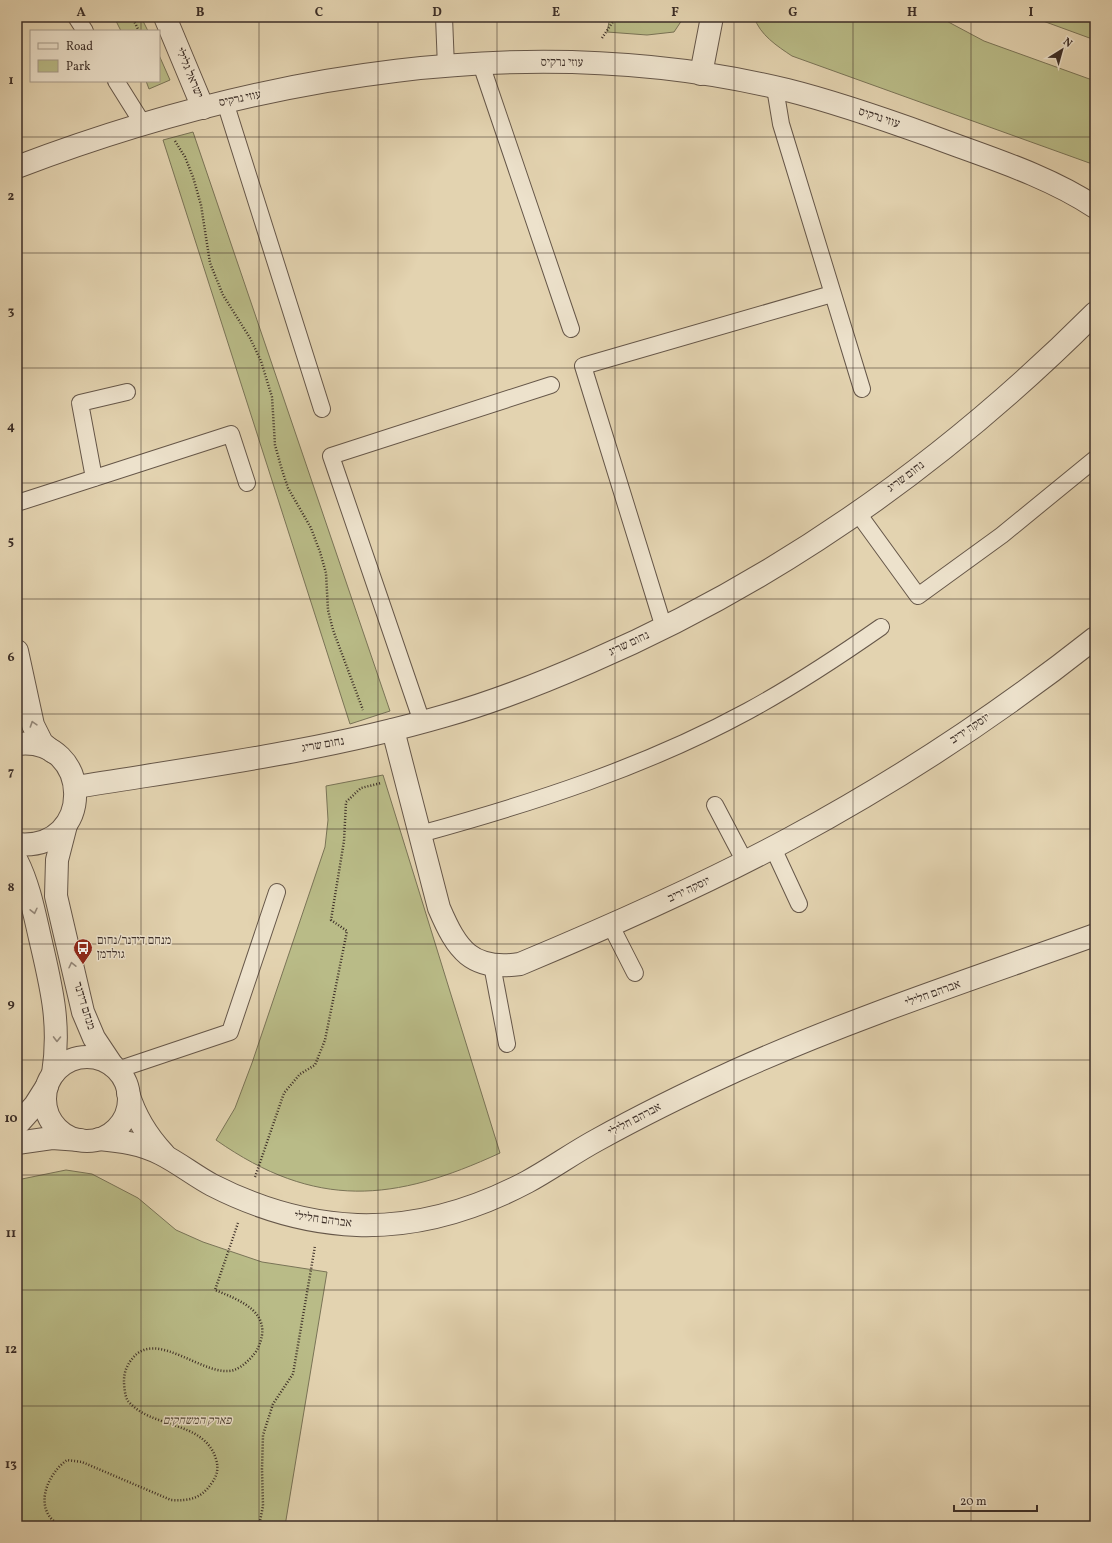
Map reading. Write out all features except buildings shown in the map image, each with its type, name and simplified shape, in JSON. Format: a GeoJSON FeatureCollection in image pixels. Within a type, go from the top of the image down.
{"type":"FeatureCollection","features":[{"type":"Feature","properties":{"kind":"street","name":"ישראל גלילי"},"geometry":{"type":"LineString","coordinates":[[165,17],[203,108]]}},
{"type":"Feature","properties":{"kind":"street"},"geometry":{"type":"LineString","coordinates":[[701,74],[712,17]]}},
{"type":"Feature","properties":{"kind":"street","name":"עוזי נרקיס"},"geometry":{"type":"LineString","coordinates":[[17,167],[67,148],[152,121],[225,102],[312,84],[403,70],[481,64],[592,63],[701,74],[775,88],[882,118],[1010,165],[1050,182],[1095,207]]}},
{"type":"Feature","properties":{"kind":"street","name":"נחום שריג"},"geometry":{"type":"LineString","coordinates":[[76,787],[346,742],[447,716],[543,682],[636,642],[725,596],[810,546],[889,491],[963,434],[1032,374],[1095,313]]}},
{"type":"Feature","properties":{"kind":"street","name":"יוסקה יריב"},"geometry":{"type":"LineString","coordinates":[[383,732],[405,778],[439,908],[448,928],[464,953],[482,963],[492,965],[520,964],[611,926],[745,862],[875,791],[960,737],[1042,679],[1095,638]]}},
{"type":"Feature","properties":{"kind":"street"},"geometry":{"type":"LineString","coordinates":[[17,651],[33,725],[42,743],[67,765],[76,787]]}},
{"type":"Feature","properties":{"kind":"street"},"geometry":{"type":"LineString","coordinates":[[17,744],[42,746],[56,754]]}},
{"type":"Feature","properties":{"kind":"street","name":"מנחם דידנר"},"geometry":{"type":"LineString","coordinates":[[76,787],[73,810],[66,825],[56,860],[56,896],[83,1012],[91,1032],[114,1068]]}},
{"type":"Feature","properties":{"kind":"street"},"geometry":{"type":"LineString","coordinates":[[17,844],[33,844],[47,840],[61,831],[66,825]]}},
{"type":"Feature","properties":{"kind":"street"},"geometry":{"type":"LineString","coordinates":[[17,861],[31,899],[53,998],[57,1032],[50,1080],[45,1098],[49,1117],[62,1132],[89,1140]]}},
{"type":"Feature","properties":{"kind":"street","name":"אברהם חלילי"},"geometry":{"type":"LineString","coordinates":[[89,1140],[137,1144],[160,1153],[210,1184],[246,1201],[283,1214],[319,1221],[356,1225],[392,1224],[428,1219],[463,1210],[496,1197],[529,1181],[594,1142],[664,1105],[765,1058],[843,1026],[1095,935]]}},
{"type":"Feature","properties":{"kind":"street"},"geometry":{"type":"LineString","coordinates":[[17,1125],[35,1105],[50,1080],[68,1061],[81,1058],[100,1059],[114,1068],[124,1081],[128,1093],[128,1106],[124,1118],[116,1129],[89,1140],[52,1138],[17,1143]]}},
{"type":"Feature","properties":{"kind":"street","name":"אברהם חלילי"},"geometry":{"type":"LineString","coordinates":[[128,1093],[131,1104],[145,1129],[162,1151],[175,1162]]}},
{"type":"Feature","properties":{"kind":"lane"},"geometry":{"type":"LineString","coordinates":[[76,17],[84,30]]}},
{"type":"Feature","properties":{"kind":"lane"},"geometry":{"type":"LineString","coordinates":[[444,17],[446,67]]}},
{"type":"Feature","properties":{"kind":"lane"},"geometry":{"type":"LineString","coordinates":[[481,64],[571,329]]}},
{"type":"Feature","properties":{"kind":"lane"},"geometry":{"type":"LineString","coordinates":[[117,82],[152,121]]}},
{"type":"Feature","properties":{"kind":"lane"},"geometry":{"type":"LineString","coordinates":[[775,88],[781,124],[862,389]]}},
{"type":"Feature","properties":{"kind":"lane"},"geometry":{"type":"LineString","coordinates":[[225,102],[322,409]]}},
{"type":"Feature","properties":{"kind":"lane"},"geometry":{"type":"LineString","coordinates":[[664,628],[583,366],[832,294]]}},
{"type":"Feature","properties":{"kind":"lane"},"geometry":{"type":"LineString","coordinates":[[422,722],[331,456],[551,386]]}},
{"type":"Feature","properties":{"kind":"lane"},"geometry":{"type":"LineString","coordinates":[[94,478],[80,403],[127,392]]}},
{"type":"Feature","properties":{"kind":"lane"},"geometry":{"type":"LineString","coordinates":[[17,503],[231,434],[247,483]]}},
{"type":"Feature","properties":{"kind":"lane"},"geometry":{"type":"LineString","coordinates":[[857,512],[918,596],[1002,535],[1095,459]]}},
{"type":"Feature","properties":{"kind":"lane"},"geometry":{"type":"LineString","coordinates":[[420,834],[561,791],[608,774],[681,743],[747,712],[792,686],[837,658],[881,627]]}},
{"type":"Feature","properties":{"kind":"lane"},"geometry":{"type":"LineString","coordinates":[[715,805],[745,862]]}},
{"type":"Feature","properties":{"kind":"lane"},"geometry":{"type":"LineString","coordinates":[[773,848],[799,904]]}},
{"type":"Feature","properties":{"kind":"lane"},"geometry":{"type":"LineString","coordinates":[[114,1068],[230,1032],[277,892]]}},
{"type":"Feature","properties":{"kind":"lane"},"geometry":{"type":"LineString","coordinates":[[611,926],[635,973]]}},
{"type":"Feature","properties":{"kind":"lane"},"geometry":{"type":"LineString","coordinates":[[492,965],[507,1044]]}},
{"type":"Feature","properties":{"kind":"path"},"geometry":{"type":"LineString","coordinates":[[132,17],[138,30]]}},
{"type":"Feature","properties":{"kind":"path"},"geometry":{"type":"LineString","coordinates":[[152,121],[185,157],[193,177],[201,205],[210,263],[223,295],[250,338],[261,361],[272,397],[275,445],[288,488],[311,528],[320,552],[326,573],[328,610],[333,630],[383,732]]}},
{"type":"Feature","properties":{"kind":"path"},"geometry":{"type":"LineString","coordinates":[[61,1526],[48,1514],[44,1497],[46,1485],[53,1474],[67,1460],[82,1462],[172,1500],[186,1501],[196,1498],[207,1489],[216,1477],[218,1466],[209,1444],[199,1436],[138,1410],[127,1400],[124,1384],[124,1373],[135,1355],[142,1350],[158,1348],[218,1369],[234,1370],[256,1353],[262,1338],[263,1326],[254,1310],[242,1302],[215,1290],[284,1093],[300,1074],[314,1065],[325,1040],[347,931],[331,920],[344,841],[346,802],[361,788],[405,778]]}},
{"type":"Feature","properties":{"kind":"path"},"geometry":{"type":"LineString","coordinates":[[259,1526],[263,1506],[263,1435],[273,1404],[293,1374],[319,1221]]}},
{"type":"Feature","properties":{"kind":"green space"},"geometry":{"type":"Polygon","coordinates":[[[114,17],[141,17],[148,30],[120,30],[114,17]]]}},
{"type":"Feature","properties":{"kind":"green space"},"geometry":{"type":"Polygon","coordinates":[[[610,17],[684,17],[674,32],[647,35],[607,32],[610,17]]]}},
{"type":"Feature","properties":{"kind":"green space"},"geometry":{"type":"Polygon","coordinates":[[[754,17],[939,17],[984,41],[1095,81],[1095,165],[792,56],[765,35],[754,17]]]}},
{"type":"Feature","properties":{"kind":"green space"},"geometry":{"type":"Polygon","coordinates":[[[1032,17],[1095,17],[1095,40],[1032,17]]]}},
{"type":"Feature","properties":{"kind":"green space"},"geometry":{"type":"Polygon","coordinates":[[[160,57],[170,80],[149,89],[146,82],[160,82],[160,57]]]}},
{"type":"Feature","properties":{"kind":"green space"},"geometry":{"type":"Polygon","coordinates":[[[193,132],[390,711],[350,724],[163,140],[193,132]]]}},
{"type":"Feature","properties":{"kind":"green space"},"geometry":{"type":"Polygon","coordinates":[[[383,775],[500,1153],[461,1169],[425,1181],[390,1189],[356,1191],[322,1188],[288,1178],[253,1163],[216,1140],[235,1108],[252,1063],[325,847],[328,820],[326,786],[383,775]]]}},
{"type":"Feature","properties":{"kind":"green space","name":"פארק המשחקים"},"geometry":{"type":"Polygon","coordinates":[[[66,1170],[92,1174],[138,1198],[176,1230],[203,1242],[262,1262],[327,1272],[285,1526],[17,1526],[17,1180],[66,1170]]]}},
{"type":"Feature","properties":{"kind":"place","name":"מנחם דידנר/נחום גולדמן"},"geometry":{"type":"Point","coordinates":[83,965]}}]}
